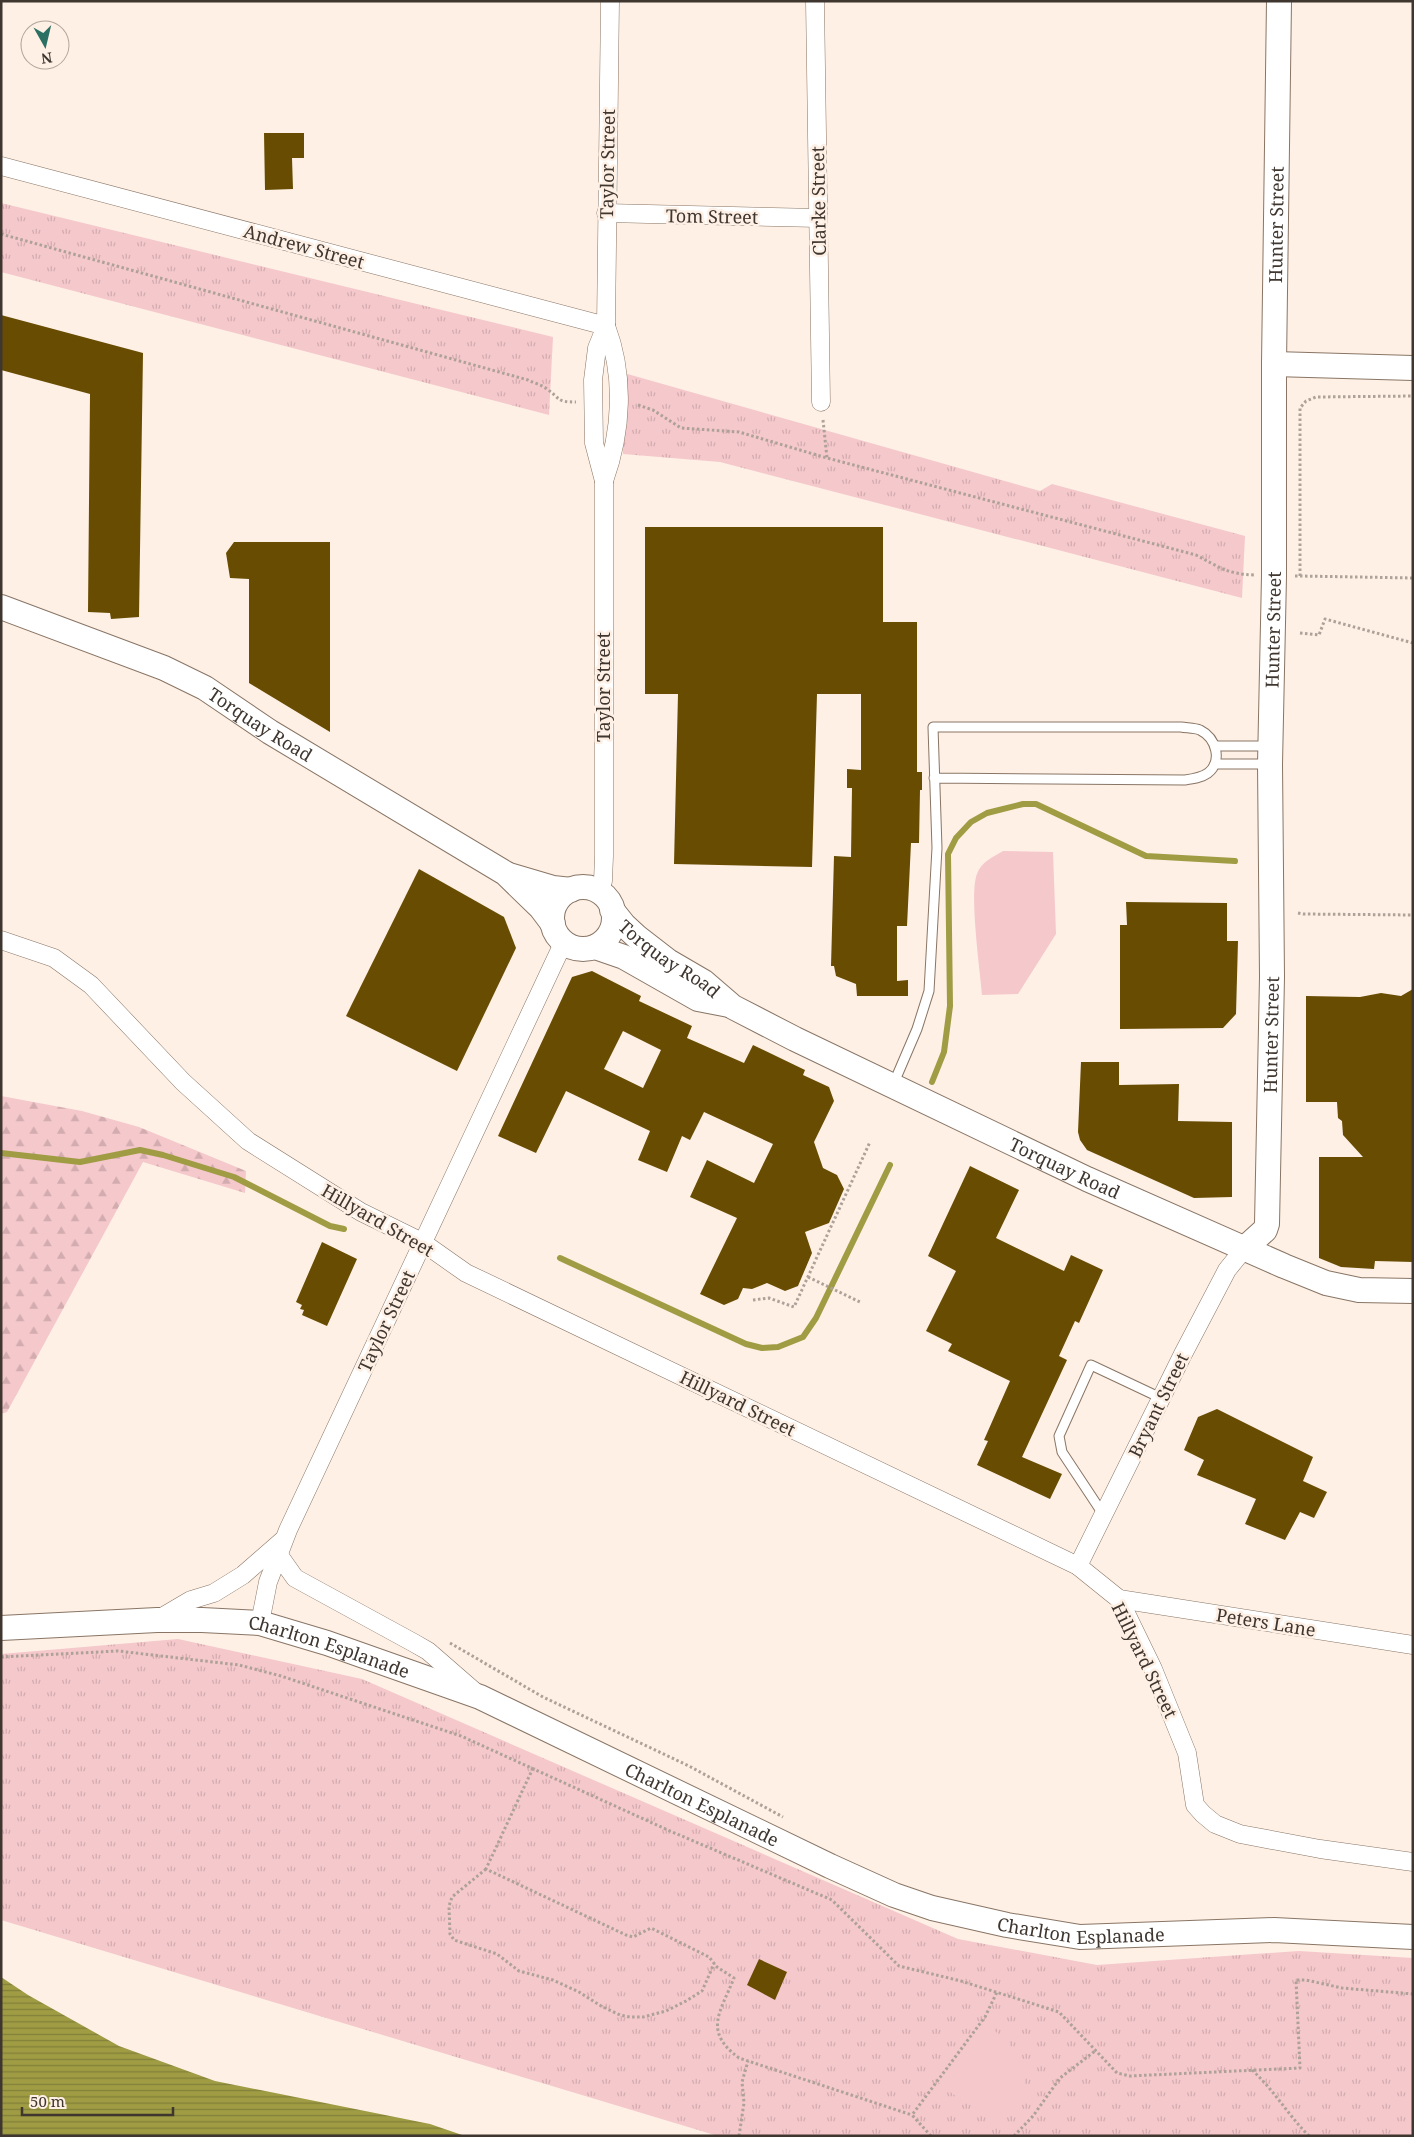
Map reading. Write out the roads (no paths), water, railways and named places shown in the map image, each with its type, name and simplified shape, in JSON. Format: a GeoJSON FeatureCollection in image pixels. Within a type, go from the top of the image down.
{"type":"FeatureCollection","features":[{"type":"Feature","properties":{"kind":"street","name":"Taylor Street"},"geometry":{"type":"LineString","coordinates":[[604,481],[613,457],[619,386],[616,357],[606,326],[610,1]]}},
{"type":"Feature","properties":{"kind":"street","name":"Clarke Street"},"geometry":{"type":"LineString","coordinates":[[815,1],[821,402]]}},
{"type":"Feature","properties":{"kind":"street","name":"Hunter Street"},"geometry":{"type":"LineString","coordinates":[[1244,1249],[1265,1230],[1267,1215],[1272,929],[1270,755],[1274,576],[1274,364],[1279,1]]}},
{"type":"Feature","properties":{"kind":"street","name":"Andrew Street"},"geometry":{"type":"LineString","coordinates":[[1,166],[606,326]]}},
{"type":"Feature","properties":{"kind":"street","name":"Tom Street"},"geometry":{"type":"LineString","coordinates":[[606,213],[818,218]]}},
{"type":"Feature","properties":{"kind":"street","name":"Taylor Street"},"geometry":{"type":"LineString","coordinates":[[605,901],[603,881],[604,481],[594,443],[593,380],[597,348],[606,326]]}},
{"type":"Feature","properties":{"kind":"street"},"geometry":{"type":"LineString","coordinates":[[1274,364],[1413,368]]}},
{"type":"Feature","properties":{"kind":"street","name":"Torquay Road"},"geometry":{"type":"LineString","coordinates":[[1,608],[164,668],[205,688],[270,732],[505,873],[541,908],[553,924]]}},
{"type":"Feature","properties":{"kind":"street","name":"Torquay Road"},"geometry":{"type":"LineString","coordinates":[[505,873],[553,888],[571,890]]}},
{"type":"Feature","properties":{"kind":"street"},"geometry":{"type":"LineString","coordinates":[[589,888],[605,901],[612,927],[609,935],[595,947],[580,949],[566,944],[556,932],[552,914],[562,896],[571,890],[589,888]]}},
{"type":"Feature","properties":{"kind":"street","name":"Torquay Road"},"geometry":{"type":"LineString","coordinates":[[605,901],[624,925],[668,961],[704,982],[729,1005],[795,1039],[1087,1178],[1244,1249],[1326,1283],[1359,1290],[1413,1291]]}},
{"type":"Feature","properties":{"kind":"street","name":"Hillyard Street"},"geometry":{"type":"LineString","coordinates":[[1,940],[54,958],[91,985],[183,1082],[248,1142],[361,1212],[422,1242],[470,1275],[1078,1566],[1118,1599],[1153,1669],[1187,1753],[1195,1805],[1215,1824],[1240,1834],[1320,1849],[1413,1862]]}},
{"type":"Feature","properties":{"kind":"street","name":"Taylor Street"},"geometry":{"type":"LineString","coordinates":[[260,1623],[268,1582],[281,1546],[559,952],[566,944]]}},
{"type":"Feature","properties":{"kind":"street","name":"Torquay Road"},"geometry":{"type":"LineString","coordinates":[[595,947],[624,956],[698,999],[729,1005]]}},
{"type":"Feature","properties":{"kind":"street","name":"Bryant Street"},"geometry":{"type":"LineString","coordinates":[[1078,1566],[1227,1270],[1244,1249]]}},
{"type":"Feature","properties":{"kind":"street"},"geometry":{"type":"LineString","coordinates":[[156,1620],[191,1600],[214,1593],[281,1546],[295,1578],[428,1651],[480,1697]]}},
{"type":"Feature","properties":{"kind":"street","name":"Peters Lane"},"geometry":{"type":"LineString","coordinates":[[1118,1599],[1413,1645]]}},
{"type":"Feature","properties":{"kind":"street","name":"Charlton Esplanade"},"geometry":{"type":"LineString","coordinates":[[1,1628],[156,1620],[260,1623],[336,1646],[480,1697],[894,1895],[932,1908],[1007,1925],[1080,1937],[1274,1930],[1413,1937]]}},
{"type":"Feature","properties":{"kind":"lane"},"geometry":{"type":"LineString","coordinates":[[893,1086],[917,1029],[929,992],[937,848],[934,778],[933,726],[1181,727],[1198,729],[1210,736],[1216,746],[1215,764],[1208,773],[1197,778],[1185,780],[934,778]]}},
{"type":"Feature","properties":{"kind":"lane"},"geometry":{"type":"LineString","coordinates":[[1216,746],[1270,755]]}},
{"type":"Feature","properties":{"kind":"lane"},"geometry":{"type":"LineString","coordinates":[[1215,764],[1270,755]]}},
{"type":"Feature","properties":{"kind":"lane"},"geometry":{"type":"LineString","coordinates":[[1103,1514],[1062,1452],[1059,1436],[1091,1365],[1161,1398]]}},
{"type":"Feature","properties":{"kind":"waterway"},"geometry":{"type":"LineString","coordinates":[[932,1082],[944,1052],[950,1006],[948,854],[956,838],[971,822],[987,813],[1023,804],[1036,804],[1146,856],[1235,861]]}},
{"type":"Feature","properties":{"kind":"waterway"},"geometry":{"type":"LineString","coordinates":[[1,1153],[80,1162],[140,1150],[163,1155],[234,1177],[330,1226],[344,1229]]}},
{"type":"Feature","properties":{"kind":"waterway"},"geometry":{"type":"LineString","coordinates":[[560,1258],[746,1344],[762,1348],[778,1347],[803,1337],[816,1318],[890,1165]]}}]}
